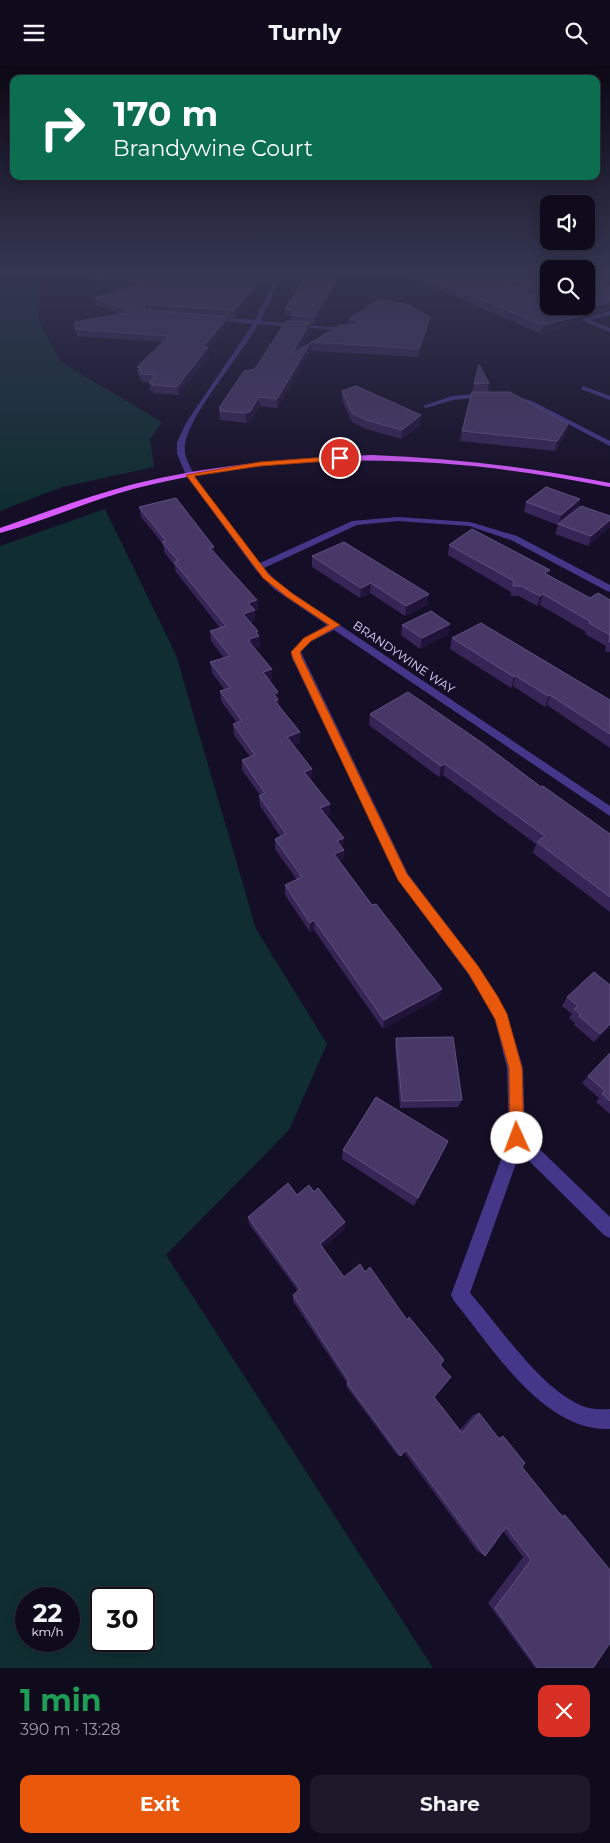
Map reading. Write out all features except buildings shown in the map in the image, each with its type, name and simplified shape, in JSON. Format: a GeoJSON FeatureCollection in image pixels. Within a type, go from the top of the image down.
{"type":"FeatureCollection","features":[{"type":"Feature","properties":{"kind":"main road"},"geometry":{"type":"LineString","coordinates":[[0,531],[101,496],[190,475],[246,465],[323,459],[425,459],[526,469],[610,485]]}},
{"type":"Feature","properties":{"kind":"street","name":"BRANDYWINE WAY"},"geometry":{"type":"LineString","coordinates":[[240,347],[184,431],[181,454],[190,475],[258,567],[277,587],[327,622],[335,625],[610,812]]}},
{"type":"Feature","properties":{"kind":"street"},"geometry":{"type":"LineString","coordinates":[[584,388],[610,398]]}},
{"type":"Feature","properties":{"kind":"street"},"geometry":{"type":"LineString","coordinates":[[426,406],[476,394],[495,395]]}},
{"type":"Feature","properties":{"kind":"street"},"geometry":{"type":"LineString","coordinates":[[504,396],[530,402],[610,444]]}},
{"type":"Feature","properties":{"kind":"street"},"geometry":{"type":"LineString","coordinates":[[258,567],[355,523],[398,519],[470,524],[514,538],[610,589]]}},
{"type":"Feature","properties":{"kind":"street"},"geometry":{"type":"LineString","coordinates":[[335,625],[308,640],[296,652],[297,658],[402,877],[473,970],[493,1001],[502,1019],[515,1068],[517,1138],[460,1295],[545,1393],[571,1412],[600,1420],[610,1419]]}},
{"type":"Feature","properties":{"kind":"street"},"geometry":{"type":"LineString","coordinates":[[517,1138],[610,1229]]}},
{"type":"Feature","properties":{"kind":"green space"},"geometry":{"type":"Polygon","coordinates":[[[0,347],[53,347],[61,362],[162,422],[150,439],[154,467],[62,487],[0,511],[0,347]]]}},
{"type":"Feature","properties":{"kind":"green space"},"geometry":{"type":"Polygon","coordinates":[[[105,509],[176,655],[256,929],[327,1044],[289,1130],[166,1255],[433,1668],[0,1668],[0,546],[105,509]]]}},
{"type":"Feature","properties":{"kind":"route"},"geometry":{"type":"LineString","coordinates":[[340,458],[260,464],[190,475],[266,576],[277,587],[327,622],[335,625],[308,640],[296,652],[297,658],[402,877],[473,970],[502,1019],[507,1031],[515,1068],[517,1138]]}}]}
